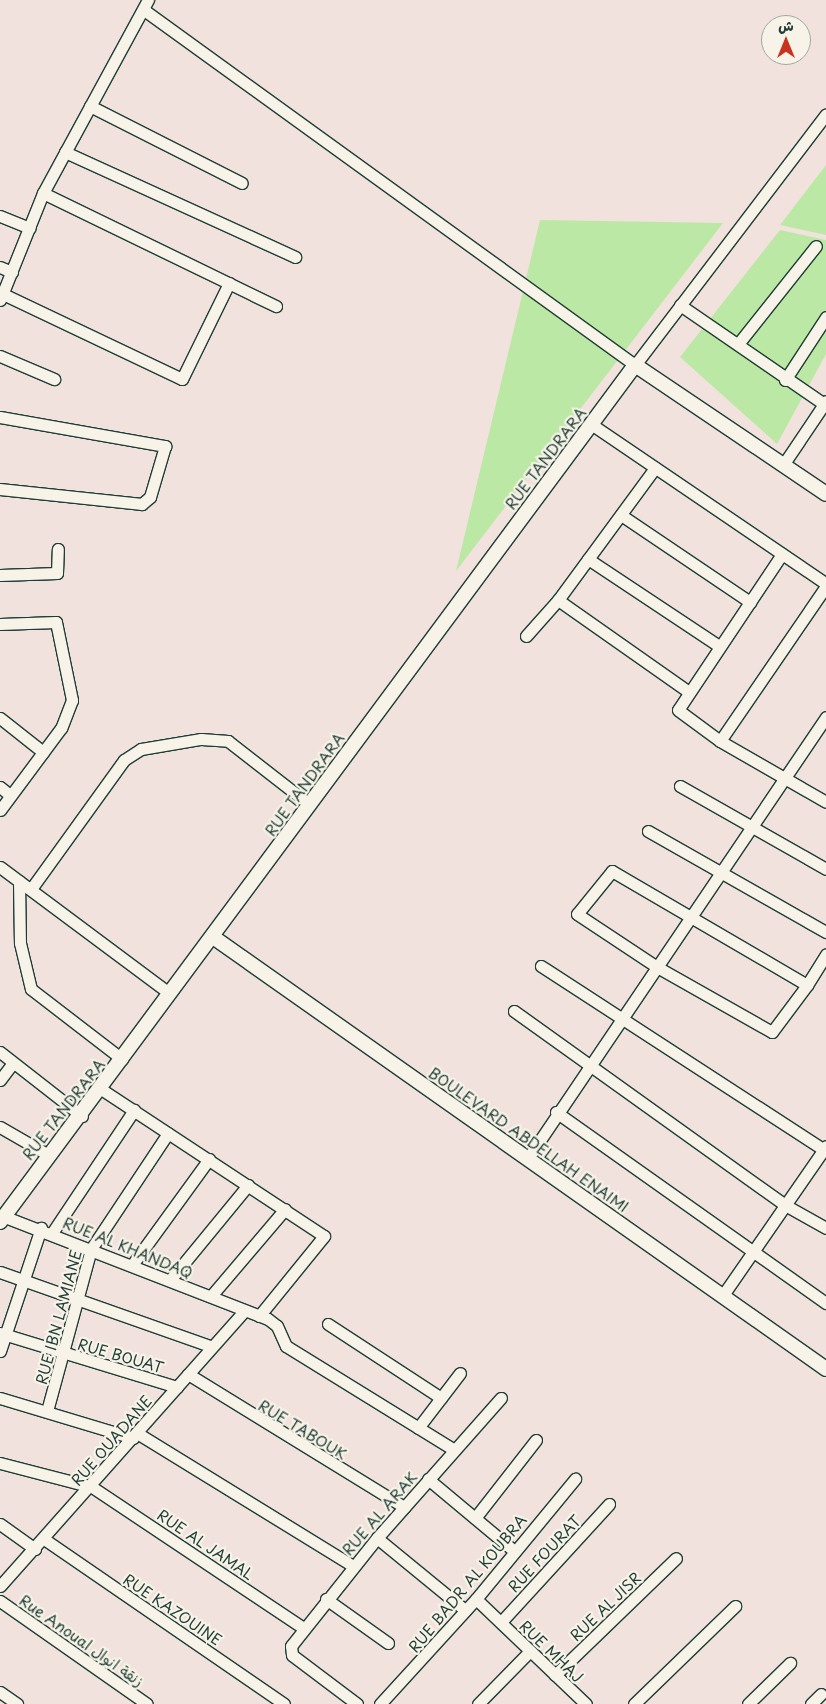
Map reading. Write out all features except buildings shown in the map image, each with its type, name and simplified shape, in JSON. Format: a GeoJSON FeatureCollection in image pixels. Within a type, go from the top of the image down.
{"type":"FeatureCollection","features":[{"type":"Feature","properties":{"kind":"street"},"geometry":{"type":"LineString","coordinates":[[229,283],[182,380],[1,297],[43,194],[146,5],[635,365],[826,494]]}},
{"type":"Feature","properties":{"kind":"street"},"geometry":{"type":"LineString","coordinates":[[90,106],[242,183]]}},
{"type":"Feature","properties":{"kind":"street"},"geometry":{"type":"LineString","coordinates":[[635,365],[826,114]]}},
{"type":"Feature","properties":{"kind":"street"},"geometry":{"type":"LineString","coordinates":[[65,152],[295,257]]}},
{"type":"Feature","properties":{"kind":"street"},"geometry":{"type":"LineString","coordinates":[[43,194],[276,306]]}},
{"type":"Feature","properties":{"kind":"street"},"geometry":{"type":"LineString","coordinates":[[0,216],[30,228]]}},
{"type":"Feature","properties":{"kind":"street"},"geometry":{"type":"LineString","coordinates":[[738,344],[816,246]]}},
{"type":"Feature","properties":{"kind":"street"},"geometry":{"type":"LineString","coordinates":[[0,267],[12,272]]}},
{"type":"Feature","properties":{"kind":"street"},"geometry":{"type":"LineString","coordinates":[[680,305],[738,344],[786,380],[825,402],[783,465]]}},
{"type":"Feature","properties":{"kind":"street"},"geometry":{"type":"LineString","coordinates":[[786,380],[826,317]]}},
{"type":"Feature","properties":{"kind":"street"},"geometry":{"type":"LineString","coordinates":[[0,356],[54,378]]}},
{"type":"Feature","properties":{"kind":"street","name":"RUE TANDRARA"},"geometry":{"type":"LineString","coordinates":[[1,1218],[47,1154],[82,1116],[169,993],[213,937],[309,804],[635,365]]}},
{"type":"Feature","properties":{"kind":"street"},"geometry":{"type":"LineString","coordinates":[[0,417],[161,444],[165,449],[150,497],[142,504],[0,489]]}},
{"type":"Feature","properties":{"kind":"street"},"geometry":{"type":"LineString","coordinates":[[591,424],[826,585],[720,741]]}},
{"type":"Feature","properties":{"kind":"street"},"geometry":{"type":"LineString","coordinates":[[526,636],[558,600],[655,468]]}},
{"type":"Feature","properties":{"kind":"street"},"geometry":{"type":"LineString","coordinates":[[621,515],[750,602]]}},
{"type":"Feature","properties":{"kind":"street"},"geometry":{"type":"LineString","coordinates":[[0,575],[56,573],[58,549]]}},
{"type":"Feature","properties":{"kind":"street"},"geometry":{"type":"LineString","coordinates":[[782,554],[689,692],[680,714],[720,741],[826,802]]}},
{"type":"Feature","properties":{"kind":"street"},"geometry":{"type":"LineString","coordinates":[[588,559],[719,646]]}},
{"type":"Feature","properties":{"kind":"street"},"geometry":{"type":"LineString","coordinates":[[558,600],[689,692]]}},
{"type":"Feature","properties":{"kind":"street"},"geometry":{"type":"LineString","coordinates":[[0,624],[47,621],[60,628],[72,700],[61,728],[0,810]]}},
{"type":"Feature","properties":{"kind":"street"},"geometry":{"type":"LineString","coordinates":[[528,1158],[589,1062],[722,873],[784,777],[826,717]]}},
{"type":"Feature","properties":{"kind":"street"},"geometry":{"type":"LineString","coordinates":[[0,718],[43,752]]}},
{"type":"Feature","properties":{"kind":"street"},"geometry":{"type":"LineString","coordinates":[[30,890],[124,760],[141,749],[201,739],[228,741],[309,804]]}},
{"type":"Feature","properties":{"kind":"street"},"geometry":{"type":"LineString","coordinates":[[680,786],[826,868]]}},
{"type":"Feature","properties":{"kind":"street"},"geometry":{"type":"LineString","coordinates":[[0,787],[10,795]]}},
{"type":"Feature","properties":{"kind":"street"},"geometry":{"type":"LineString","coordinates":[[648,831],[826,932]]}},
{"type":"Feature","properties":{"kind":"street"},"geometry":{"type":"LineString","coordinates":[[0,867],[169,993]]}},
{"type":"Feature","properties":{"kind":"street"},"geometry":{"type":"LineString","coordinates":[[807,985],[609,871],[578,910],[579,916],[657,967],[772,1032],[807,985],[826,955]]}},
{"type":"Feature","properties":{"kind":"street"},"geometry":{"type":"LineString","coordinates":[[19,881],[20,943],[31,989],[122,1059]]}},
{"type":"Feature","properties":{"kind":"street","name":"BOULEVARD ABDELLAH ENAIMI"},"geometry":{"type":"LineString","coordinates":[[213,937],[826,1369]]}},
{"type":"Feature","properties":{"kind":"street"},"geometry":{"type":"LineString","coordinates":[[540,966],[825,1148],[723,1295]]}},
{"type":"Feature","properties":{"kind":"street"},"geometry":{"type":"LineString","coordinates":[[514,1011],[589,1062],[785,1205],[826,1228]]}},
{"type":"Feature","properties":{"kind":"street"},"geometry":{"type":"LineString","coordinates":[[0,1052],[82,1116]]}},
{"type":"Feature","properties":{"kind":"street"},"geometry":{"type":"LineString","coordinates":[[0,1080],[13,1063]]}},
{"type":"Feature","properties":{"kind":"street"},"geometry":{"type":"LineString","coordinates":[[101,1089],[324,1236],[259,1316]]}},
{"type":"Feature","properties":{"kind":"street"},"geometry":{"type":"LineString","coordinates":[[0,1351],[3,1334],[23,1282],[47,1230],[134,1110]]}},
{"type":"Feature","properties":{"kind":"street"},"geometry":{"type":"LineString","coordinates":[[556,1112],[826,1303]]}},
{"type":"Feature","properties":{"kind":"street"},"geometry":{"type":"LineString","coordinates":[[0,1128],[47,1154]]}},
{"type":"Feature","properties":{"kind":"street","name":"RUE IBN LAMIANE"},"geometry":{"type":"LineString","coordinates":[[47,1411],[65,1354],[91,1249],[168,1133]]}},
{"type":"Feature","properties":{"kind":"street"},"geometry":{"type":"LineString","coordinates":[[132,1265],[209,1159]]}},
{"type":"Feature","properties":{"kind":"street"},"geometry":{"type":"LineString","coordinates":[[170,1280],[248,1185]]}},
{"type":"Feature","properties":{"kind":"street"},"geometry":{"type":"LineString","coordinates":[[211,1296],[285,1209]]}},
{"type":"Feature","properties":{"kind":"street","name":"RUE AL KHANDAQ"},"geometry":{"type":"LineString","coordinates":[[1,1218],[47,1230],[259,1316],[277,1326],[286,1346],[453,1449]]}},
{"type":"Feature","properties":{"kind":"street"},"geometry":{"type":"LineString","coordinates":[[0,1272],[23,1282],[210,1346]]}},
{"type":"Feature","properties":{"kind":"street","name":"RUE OUADANE"},"geometry":{"type":"LineString","coordinates":[[0,1586],[92,1487],[210,1346],[244,1311]]}},
{"type":"Feature","properties":{"kind":"street"},"geometry":{"type":"LineString","coordinates":[[328,1324],[441,1398]]}},
{"type":"Feature","properties":{"kind":"street","name":"RUE BOUAT"},"geometry":{"type":"LineString","coordinates":[[3,1334],[177,1387]]}},
{"type":"Feature","properties":{"kind":"street","name":"RUE TABOUK"},"geometry":{"type":"LineString","coordinates":[[188,1374],[404,1507]]}},
{"type":"Feature","properties":{"kind":"street"},"geometry":{"type":"LineString","coordinates":[[418,1428],[460,1374]]}},
{"type":"Feature","properties":{"kind":"street"},"geometry":{"type":"LineString","coordinates":[[0,1398],[135,1435],[353,1566]]}},
{"type":"Feature","properties":{"kind":"street","name":"RUE AL ARAK"},"geometry":{"type":"LineString","coordinates":[[357,1704],[292,1655],[290,1650],[302,1627],[353,1566],[453,1449],[501,1398]]}},
{"type":"Feature","properties":{"kind":"street"},"geometry":{"type":"LineString","coordinates":[[475,1518],[536,1440]]}},
{"type":"Feature","properties":{"kind":"street","name":"RUE AL JAMAL"},"geometry":{"type":"LineString","coordinates":[[1,1466],[92,1487],[302,1627]]}},
{"type":"Feature","properties":{"kind":"street"},"geometry":{"type":"LineString","coordinates":[[428,1479],[514,1551]]}},
{"type":"Feature","properties":{"kind":"street","name":"RUE BADR AL KOUBRA"},"geometry":{"type":"LineString","coordinates":[[380,1704],[476,1599],[575,1479]]}},
{"type":"Feature","properties":{"kind":"street","name":"RUE FOURAT"},"geometry":{"type":"LineString","coordinates":[[501,1622],[609,1504]]}},
{"type":"Feature","properties":{"kind":"street"},"geometry":{"type":"LineString","coordinates":[[0,1524],[35,1549]]}},
{"type":"Feature","properties":{"kind":"street"},"geometry":{"type":"LineString","coordinates":[[377,1538],[465,1610]]}},
{"type":"Feature","properties":{"kind":"street","name":"RUE KAZOUINE"},"geometry":{"type":"LineString","coordinates":[[44,1539],[284,1704]]}},
{"type":"Feature","properties":{"kind":"street","name":"RUE AL JISR"},"geometry":{"type":"LineString","coordinates":[[555,1675],[676,1558]]}},
{"type":"Feature","properties":{"kind":"street"},"geometry":{"type":"LineString","coordinates":[[326,1599],[388,1643]]}},
{"type":"Feature","properties":{"kind":"street","name":"RUE MHAJ"},"geometry":{"type":"LineString","coordinates":[[476,1599],[585,1704]]}},
{"type":"Feature","properties":{"kind":"street","name":"Rue Anoual زنقة انوال"},"geometry":{"type":"LineString","coordinates":[[0,1601],[147,1704]]}},
{"type":"Feature","properties":{"kind":"street"},"geometry":{"type":"LineString","coordinates":[[634,1704],[735,1606]]}},
{"type":"Feature","properties":{"kind":"street"},"geometry":{"type":"LineString","coordinates":[[478,1704],[530,1651]]}},
{"type":"Feature","properties":{"kind":"street"},"geometry":{"type":"LineString","coordinates":[[748,1704],[790,1663]]}},
{"type":"Feature","properties":{"kind":"street"},"geometry":{"type":"LineString","coordinates":[[0,1692],[17,1704]]}},
{"type":"Feature","properties":{"kind":"street"},"geometry":{"type":"LineString","coordinates":[[811,1704],[821,1694]]}},
{"type":"Feature","properties":{"kind":"green space"},"geometry":{"type":"Polygon","coordinates":[[[826,165],[826,235],[780,225],[826,165]]]}},
{"type":"Feature","properties":{"kind":"green space"},"geometry":{"type":"Polygon","coordinates":[[[540,220],[723,223],[456,571],[540,220]]]}},
{"type":"Feature","properties":{"kind":"green space"},"geometry":{"type":"Polygon","coordinates":[[[780,230],[826,240],[826,354],[777,444],[680,357],[780,230]]]}}]}
